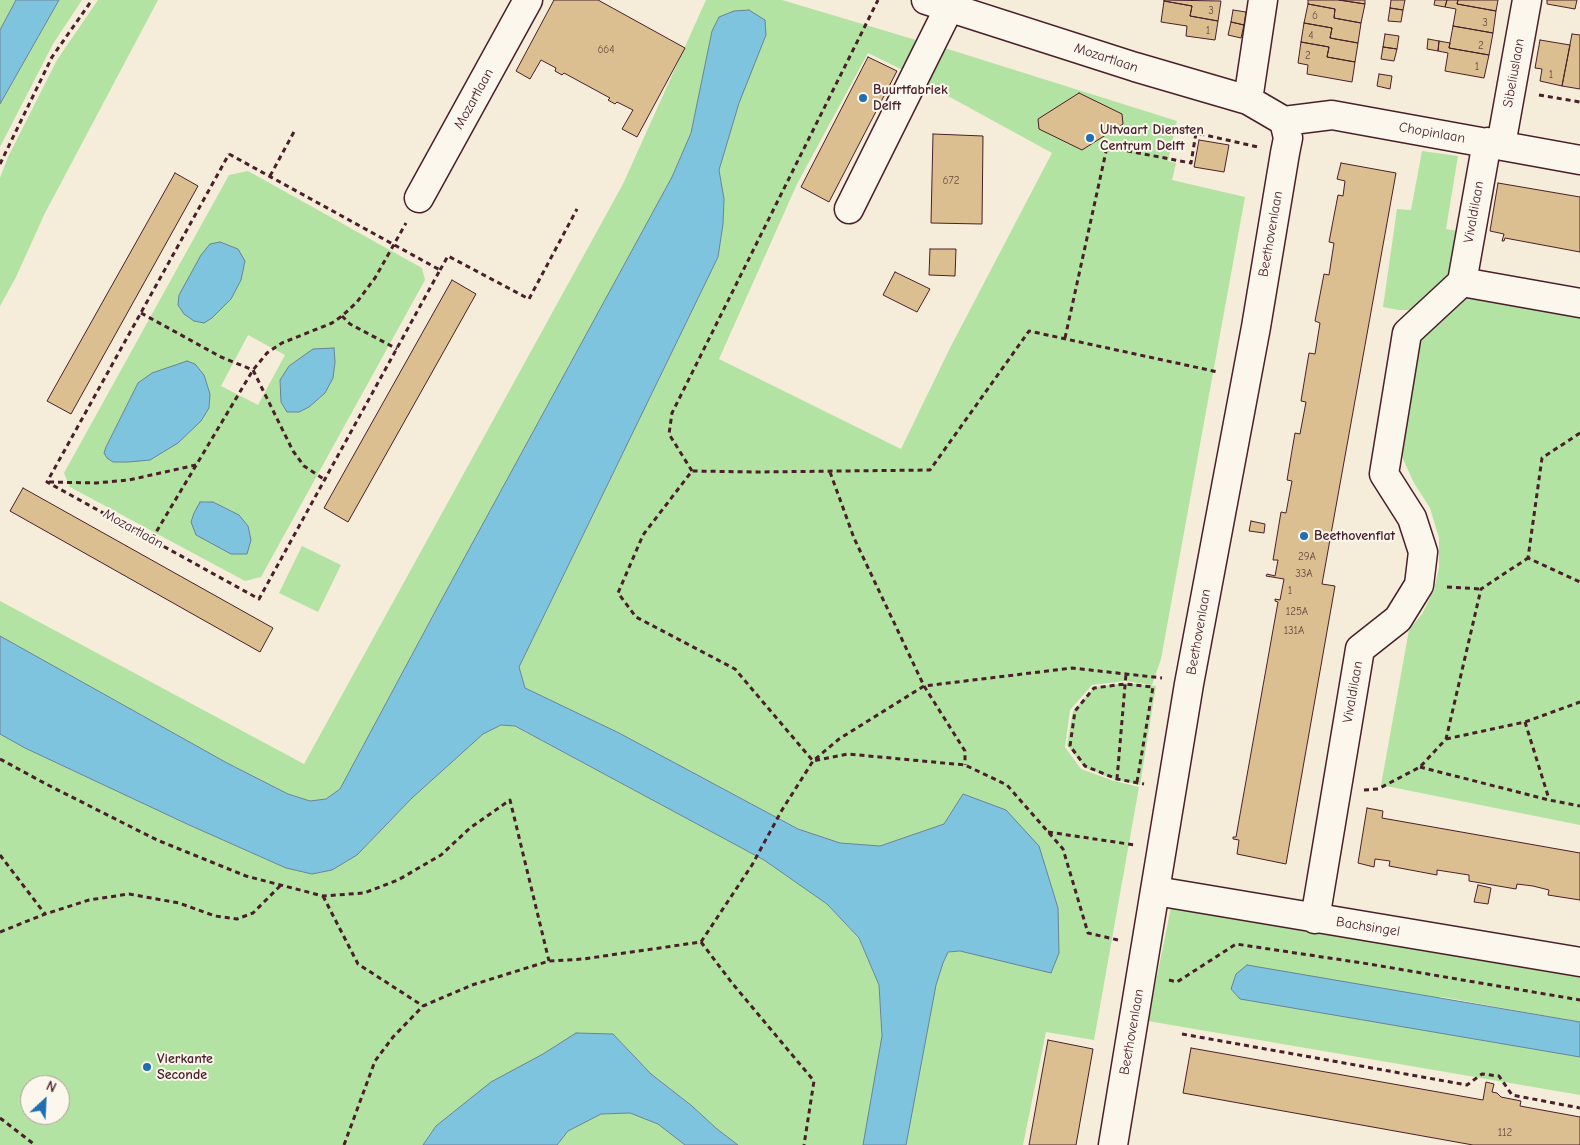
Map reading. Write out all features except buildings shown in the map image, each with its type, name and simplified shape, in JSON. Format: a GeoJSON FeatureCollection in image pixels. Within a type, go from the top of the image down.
{"type":"FeatureCollection","features":[{"type":"Feature","properties":{"kind":"street","name":"Mozartlaan"},"geometry":{"type":"LineString","coordinates":[[420,198],[528,0]]}},
{"type":"Feature","properties":{"kind":"street"},"geometry":{"type":"LineString","coordinates":[[1248,100],[1263,0]]}},
{"type":"Feature","properties":{"kind":"street","name":"Sibeliuslaan"},"geometry":{"type":"LineString","coordinates":[[1494,144],[1511,89],[1528,0]]}},
{"type":"Feature","properties":{"kind":"street","name":"Mozartlaan"},"geometry":{"type":"LineString","coordinates":[[938,4],[1135,67],[1248,100],[1284,121]]}},
{"type":"Feature","properties":{"kind":"street"},"geometry":{"type":"LineString","coordinates":[[849,209],[938,4]]}},
{"type":"Feature","properties":{"kind":"street","name":"Chopinlaan"},"geometry":{"type":"LineString","coordinates":[[1284,121],[1332,115],[1580,160]]}},
{"type":"Feature","properties":{"kind":"street","name":"Beethovenlaan"},"geometry":{"type":"LineString","coordinates":[[1113,1145],[1189,684],[1288,138],[1284,121]]}},
{"type":"Feature","properties":{"kind":"street","name":"Vivaldilaan"},"geometry":{"type":"LineString","coordinates":[[1315,918],[1360,649],[1398,620],[1419,585],[1423,552],[1412,518],[1384,474],[1407,333],[1462,282],[1494,144]]}},
{"type":"Feature","properties":{"kind":"street"},"geometry":{"type":"LineString","coordinates":[[1462,282],[1580,303]]}},
{"type":"Feature","properties":{"kind":"street","name":"Bachsingel"},"geometry":{"type":"LineString","coordinates":[[1156,891],[1580,962]]}},
{"type":"Feature","properties":{"kind":"path"},"geometry":{"type":"LineString","coordinates":[[0,164],[52,57],[92,0]]}},
{"type":"Feature","properties":{"kind":"path"},"geometry":{"type":"LineString","coordinates":[[692,471],[669,434],[672,413],[878,0]]}},
{"type":"Feature","properties":{"kind":"path"},"geometry":{"type":"LineString","coordinates":[[1511,89],[1580,102]]}},
{"type":"Feature","properties":{"kind":"path"},"geometry":{"type":"LineString","coordinates":[[270,176],[294,130]]}},
{"type":"Feature","properties":{"kind":"path"},"geometry":{"type":"LineString","coordinates":[[1065,338],[1107,147],[1191,163],[1196,133],[1285,153]]}},
{"type":"Feature","properties":{"kind":"path"},"geometry":{"type":"LineString","coordinates":[[196,464],[129,480],[96,483],[47,482],[229,154],[440,270]]}},
{"type":"Feature","properties":{"kind":"path","name":"Mozartlaan"},"geometry":{"type":"LineString","coordinates":[[47,482],[259,599],[448,256],[529,299],[577,209]]}},
{"type":"Feature","properties":{"kind":"path"},"geometry":{"type":"LineString","coordinates":[[152,539],[253,370],[267,353],[282,343],[332,323],[342,316],[357,302],[394,245]]}},
{"type":"Feature","properties":{"kind":"path"},"geometry":{"type":"LineString","coordinates":[[141,313],[221,357],[253,370],[293,451],[304,466],[324,480]]}},
{"type":"Feature","properties":{"kind":"path"},"geometry":{"type":"LineString","coordinates":[[342,316],[350,324],[397,349]]}},
{"type":"Feature","properties":{"kind":"path"},"geometry":{"type":"LineString","coordinates":[[692,471],[830,472],[930,470],[1029,330],[1246,378]]}},
{"type":"Feature","properties":{"kind":"path"},"geometry":{"type":"LineString","coordinates":[[1419,585],[1481,589],[1528,558],[1542,458],[1580,433]]}},
{"type":"Feature","properties":{"kind":"path"},"geometry":{"type":"LineString","coordinates":[[692,471],[642,535],[618,593],[636,617],[735,669],[813,761]]}},
{"type":"Feature","properties":{"kind":"path"},"geometry":{"type":"LineString","coordinates":[[830,472],[854,538],[924,686],[965,751],[965,766]]}},
{"type":"Feature","properties":{"kind":"path"},"geometry":{"type":"LineString","coordinates":[[1528,558],[1580,582]]}},
{"type":"Feature","properties":{"kind":"path"},"geometry":{"type":"LineString","coordinates":[[1336,791],[1378,789],[1420,767],[1446,739],[1481,589]]}},
{"type":"Feature","properties":{"kind":"path"},"geometry":{"type":"LineString","coordinates":[[344,1145],[375,1061],[393,1037],[423,1006],[472,985],[549,961],[583,959],[701,942],[752,865],[782,810],[813,761],[838,739],[924,686],[1072,668],[1154,676],[1189,684]]}},
{"type":"Feature","properties":{"kind":"path"},"geometry":{"type":"LineString","coordinates":[[1117,779],[1126,674]]}},
{"type":"Feature","properties":{"kind":"path"},"geometry":{"type":"LineString","coordinates":[[1137,782],[1153,687],[1125,684],[1094,688],[1075,711],[1070,746],[1085,766],[1117,779],[1172,789]]}},
{"type":"Feature","properties":{"kind":"path"},"geometry":{"type":"LineString","coordinates":[[1446,739],[1525,722],[1580,702]]}},
{"type":"Feature","properties":{"kind":"path"},"geometry":{"type":"LineString","coordinates":[[1525,722],[1549,800]]}},
{"type":"Feature","properties":{"kind":"path"},"geometry":{"type":"LineString","coordinates":[[813,761],[848,754],[965,766],[1007,785],[1063,849],[1088,933],[1146,947]]}},
{"type":"Feature","properties":{"kind":"path"},"geometry":{"type":"LineString","coordinates":[[0,759],[157,840],[246,876],[323,896],[364,893],[398,880],[441,855],[470,828],[510,800],[549,961]]}},
{"type":"Feature","properties":{"kind":"path"},"geometry":{"type":"LineString","coordinates":[[1420,767],[1549,800],[1580,806]]}},
{"type":"Feature","properties":{"kind":"path"},"geometry":{"type":"LineString","coordinates":[[1048,832],[1162,849]]}},
{"type":"Feature","properties":{"kind":"path"},"geometry":{"type":"LineString","coordinates":[[0,856],[45,914]]}},
{"type":"Feature","properties":{"kind":"path"},"geometry":{"type":"LineString","coordinates":[[0,932],[45,914],[88,900],[129,894],[179,903],[214,916],[237,919],[253,913],[281,885]]}},
{"type":"Feature","properties":{"kind":"path"},"geometry":{"type":"LineString","coordinates":[[323,896],[358,964],[423,1006]]}},
{"type":"Feature","properties":{"kind":"path"},"geometry":{"type":"LineString","coordinates":[[701,942],[732,983],[814,1081],[804,1145]]}},
{"type":"Feature","properties":{"kind":"path"},"geometry":{"type":"LineString","coordinates":[[1142,974],[1177,982],[1236,944],[1369,964],[1580,1000]]}},
{"type":"Feature","properties":{"kind":"path"},"geometry":{"type":"LineString","coordinates":[[1182,1034],[1467,1085],[1482,1074],[1500,1076],[1512,1095],[1580,1108]]}},
{"type":"Feature","properties":{"kind":"path"},"geometry":{"type":"LineString","coordinates":[[0,1118],[35,1145]]}},
{"type":"Feature","properties":{"kind":"green space"},"geometry":{"type":"Polygon","coordinates":[[[0,0],[16,0],[0,30],[0,0]]]}},
{"type":"Feature","properties":{"kind":"green space"},"geometry":{"type":"Polygon","coordinates":[[[59,0],[82,0],[53,44],[0,147],[0,104],[59,0]]]}},
{"type":"Feature","properties":{"kind":"green space"},"geometry":{"type":"Polygon","coordinates":[[[98,0],[158,0],[45,213],[16,277],[0,306],[0,178],[8,157],[57,60],[98,0]]]}},
{"type":"Feature","properties":{"kind":"green space"},"geometry":{"type":"Polygon","coordinates":[[[706,0],[782,0],[926,43],[911,74],[868,53],[797,184],[719,359],[901,449],[950,348],[1052,153],[917,79],[935,45],[1177,121],[1168,161],[1176,163],[1172,180],[1245,197],[1161,659],[1152,685],[1125,681],[1092,685],[1070,710],[1065,747],[1081,769],[1111,780],[1139,787],[1094,1040],[1046,1032],[1023,1145],[906,1145],[936,985],[948,952],[960,951],[963,794],[944,824],[880,846],[840,843],[798,829],[619,733],[525,688],[519,667],[718,257],[723,224],[724,199],[719,170],[739,103],[734,11],[719,18],[712,31],[691,133],[672,177],[340,789],[326,799],[310,801],[288,794],[227,763],[0,636],[0,601],[304,764],[623,184],[706,0]]]}},
{"type":"Feature","properties":{"kind":"green space"},"geometry":{"type":"Polygon","coordinates":[[[1422,151],[1458,156],[1446,229],[1458,231],[1454,263],[1442,286],[1419,310],[1399,310],[1383,307],[1397,209],[1411,210],[1422,151]]]}},
{"type":"Feature","properties":{"kind":"green space"},"geometry":{"type":"Polygon","coordinates":[[[248,171],[422,268],[425,280],[261,577],[245,581],[70,487],[64,473],[229,175],[248,171]],[[248,335],[221,386],[258,405],[285,355],[248,335]]]}},
{"type":"Feature","properties":{"kind":"green space"},"geometry":{"type":"Polygon","coordinates":[[[1463,288],[1580,307],[1580,825],[1381,785],[1409,630],[1422,614],[1434,590],[1439,567],[1439,538],[1430,508],[1414,483],[1403,459],[1399,442],[1411,336],[1463,288]]]}},
{"type":"Feature","properties":{"kind":"green space"},"geometry":{"type":"Polygon","coordinates":[[[302,546],[341,565],[318,612],[279,593],[302,546]]]}},
{"type":"Feature","properties":{"kind":"green space"},"geometry":{"type":"Polygon","coordinates":[[[1127,683],[1156,686],[1140,785],[1113,779],[1084,767],[1067,745],[1073,711],[1095,687],[1127,683]]]}},
{"type":"Feature","properties":{"kind":"green space"},"geometry":{"type":"Polygon","coordinates":[[[501,725],[514,726],[764,860],[827,904],[859,939],[879,985],[882,1036],[863,1145],[738,1145],[651,1074],[613,1034],[576,1033],[436,1126],[423,1145],[0,1145],[0,734],[25,748],[187,824],[286,868],[312,874],[332,870],[357,855],[412,798],[483,734],[501,725]]]}},
{"type":"Feature","properties":{"kind":"green space"},"geometry":{"type":"Polygon","coordinates":[[[1172,902],[1580,974],[1580,1022],[1442,997],[1240,999],[1580,1057],[1580,1095],[1148,1021],[1172,902]]]}},
{"type":"Feature","properties":{"kind":"green space"},"geometry":{"type":"Polygon","coordinates":[[[630,1113],[658,1124],[685,1145],[557,1145],[568,1131],[601,1114],[630,1113]]]}},
{"type":"Feature","properties":{"kind":"water"},"geometry":{"type":"Polygon","coordinates":[[[16,0],[59,0],[0,104],[0,30],[16,0]]]}},
{"type":"Feature","properties":{"kind":"water"},"geometry":{"type":"Polygon","coordinates":[[[749,10],[765,20],[766,35],[739,103],[719,170],[724,199],[723,224],[718,257],[519,667],[525,688],[619,733],[798,829],[840,843],[880,846],[944,824],[963,794],[1006,810],[1039,846],[1058,908],[1059,953],[1051,973],[960,951],[948,952],[936,985],[906,1145],[863,1145],[882,1036],[879,985],[859,938],[827,904],[764,860],[515,726],[501,725],[483,734],[412,798],[357,855],[332,870],[312,874],[286,868],[187,824],[25,748],[0,734],[0,636],[227,763],[288,794],[310,801],[326,799],[340,789],[672,177],[691,133],[712,31],[719,17],[734,11],[749,10]]]}},
{"type":"Feature","properties":{"kind":"water"},"geometry":{"type":"Polygon","coordinates":[[[220,242],[238,249],[245,261],[241,280],[231,299],[212,318],[204,323],[194,321],[184,314],[178,305],[179,295],[201,255],[210,244],[220,242]]]}},
{"type":"Feature","properties":{"kind":"water"},"geometry":{"type":"Polygon","coordinates":[[[334,348],[333,378],[325,393],[309,407],[299,412],[287,412],[281,402],[280,380],[289,366],[313,349],[334,348]]]}},
{"type":"Feature","properties":{"kind":"water"},"geometry":{"type":"Polygon","coordinates":[[[187,361],[195,364],[204,375],[210,394],[209,408],[201,421],[178,443],[150,460],[113,462],[107,458],[104,453],[106,447],[138,383],[152,373],[187,361]]]}},
{"type":"Feature","properties":{"kind":"water"},"geometry":{"type":"Polygon","coordinates":[[[200,502],[213,502],[239,515],[248,526],[251,540],[247,554],[231,554],[196,535],[191,522],[200,502]]]}},
{"type":"Feature","properties":{"kind":"water"},"geometry":{"type":"Polygon","coordinates":[[[1247,965],[1580,1022],[1580,1057],[1240,999],[1231,989],[1236,974],[1247,965]]]}},
{"type":"Feature","properties":{"kind":"water"},"geometry":{"type":"Polygon","coordinates":[[[576,1033],[613,1034],[651,1074],[738,1145],[685,1145],[658,1124],[630,1113],[601,1114],[568,1131],[557,1145],[423,1145],[436,1126],[491,1082],[543,1054],[576,1033]]]}},
{"type":"Feature","properties":{"kind":"place","name":"Buurtfabriek Delft"},"geometry":{"type":"Point","coordinates":[863,98]}},
{"type":"Feature","properties":{"kind":"place","name":"Uitvaart Diensten Centrum Delft"},"geometry":{"type":"Point","coordinates":[1090,138]}},
{"type":"Feature","properties":{"kind":"place","name":"Beethovenflat"},"geometry":{"type":"Point","coordinates":[1304,536]}},
{"type":"Feature","properties":{"kind":"place","name":"Vierkante Seconde"},"geometry":{"type":"Point","coordinates":[147,1067]}}]}
